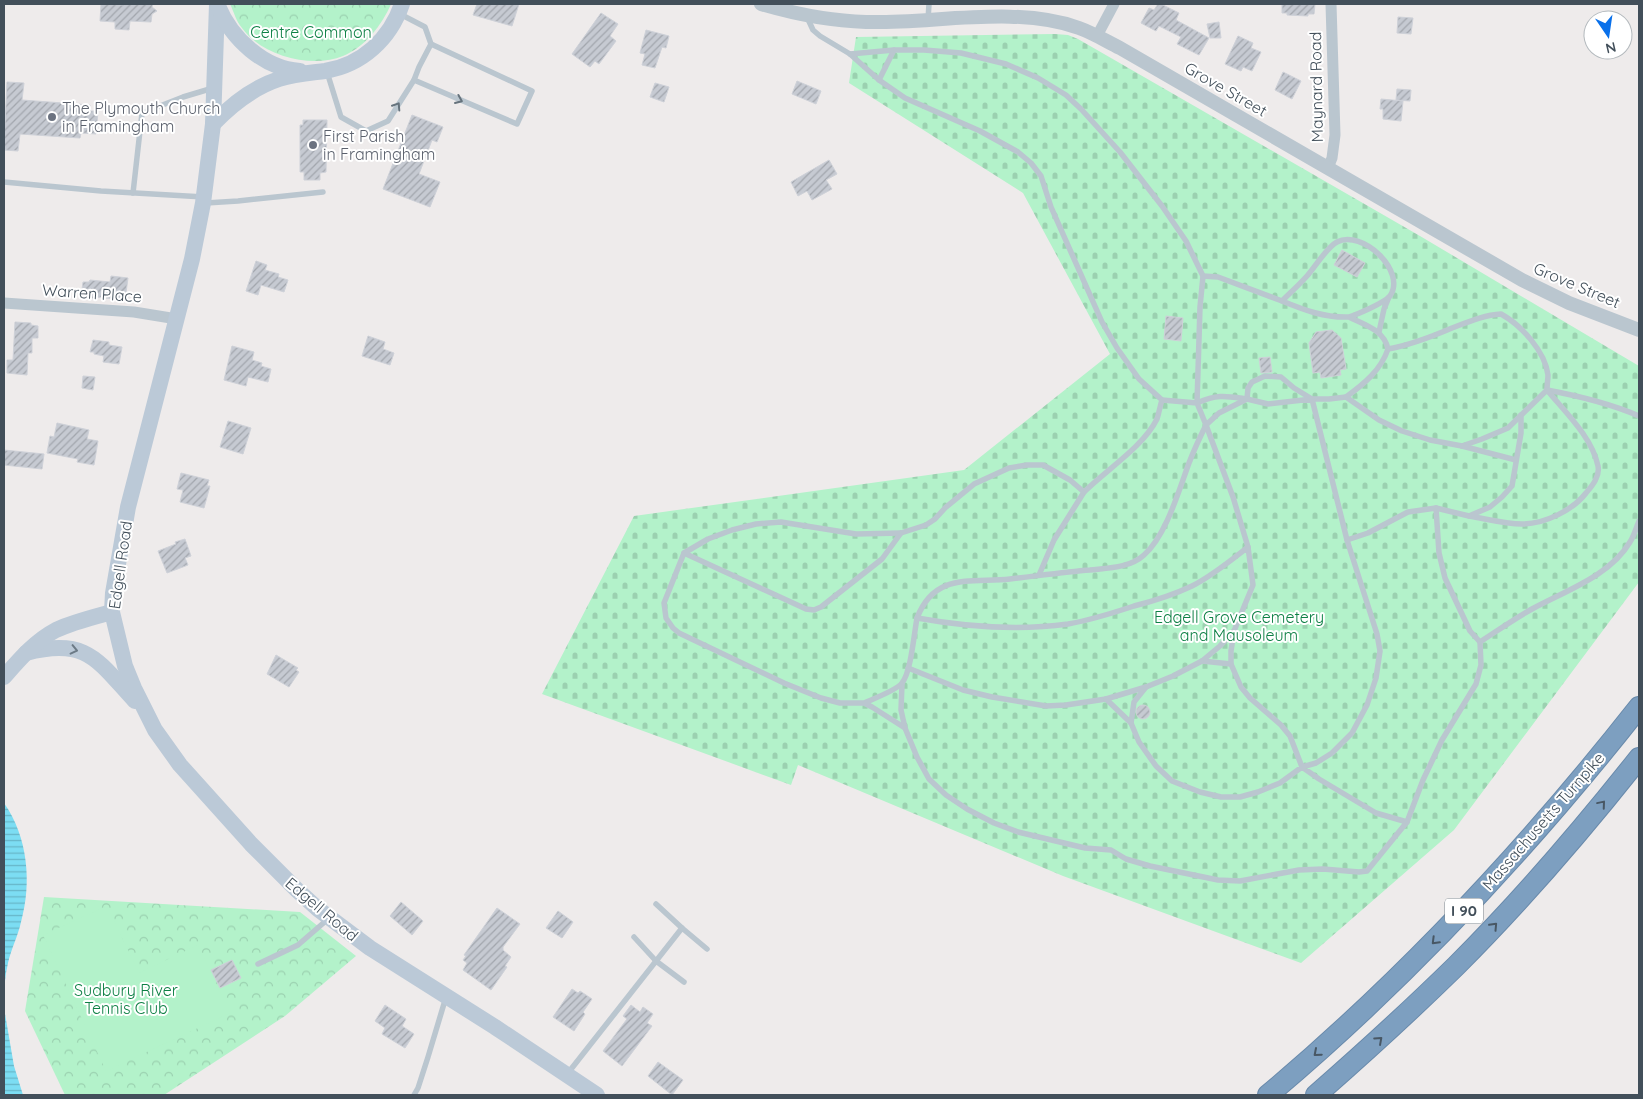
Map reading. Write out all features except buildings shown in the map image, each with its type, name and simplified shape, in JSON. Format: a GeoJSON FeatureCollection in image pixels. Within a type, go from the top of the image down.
{"type":"FeatureCollection","features":[{"type":"Feature","properties":{"kind":"highway","name":"Massachusetts Turnpike"},"geometry":{"type":"LineString","coordinates":[[1268,1095],[1364,1011],[1471,904],[1571,790],[1639,707]]}},
{"type":"Feature","properties":{"kind":"highway","name":"Massachusetts Turnpike"},"geometry":{"type":"LineString","coordinates":[[1316,1095],[1384,1035],[1457,965],[1594,813],[1639,758]]}},
{"type":"Feature","properties":{"kind":"main road"},"geometry":{"type":"LineString","coordinates":[[217,4],[228,26],[256,54],[282,67],[295,71],[319,71]]}},
{"type":"Feature","properties":{"kind":"main road","name":"Edgell Road"},"geometry":{"type":"LineString","coordinates":[[217,4],[213,124],[204,200],[192,259],[128,507],[118,557],[112,612],[125,666],[145,712],[180,765],[223,815],[278,872],[329,918],[370,948],[597,1095]]}},
{"type":"Feature","properties":{"kind":"main road"},"geometry":{"type":"LineString","coordinates":[[213,124],[231,106],[255,89],[281,78],[353,62],[365,55],[385,37],[401,9]]}},
{"type":"Feature","properties":{"kind":"main road"},"geometry":{"type":"LineString","coordinates":[[4,677],[26,653],[56,630],[112,612]]}},
{"type":"Feature","properties":{"kind":"main road"},"geometry":{"type":"LineString","coordinates":[[26,653],[67,648],[87,654],[107,669],[145,712]]}},
{"type":"Feature","properties":{"kind":"street","name":"Grove Street"},"geometry":{"type":"LineString","coordinates":[[760,4],[830,20],[867,22],[1001,17],[1028,18],[1078,28],[1097,36],[1522,280],[1569,303],[1639,330]]}},
{"type":"Feature","properties":{"kind":"street"},"geometry":{"type":"LineString","coordinates":[[1097,36],[1114,4]]}},
{"type":"Feature","properties":{"kind":"street","name":"Maynard Road"},"geometry":{"type":"LineString","coordinates":[[1328,168],[1332,158],[1335,135],[1331,4]]}},
{"type":"Feature","properties":{"kind":"street","name":"Warren Place"},"geometry":{"type":"LineString","coordinates":[[4,303],[134,312],[177,319]]}},
{"type":"Feature","properties":{"kind":"lane"},"geometry":{"type":"LineString","coordinates":[[928,20],[929,4]]}},
{"type":"Feature","properties":{"kind":"lane"},"geometry":{"type":"LineString","coordinates":[[401,9],[425,27],[431,44],[532,91],[517,124],[414,80]]}},
{"type":"Feature","properties":{"kind":"lane"},"geometry":{"type":"LineString","coordinates":[[806,15],[813,30],[820,36],[850,54],[879,80],[905,98],[980,131],[1018,152],[1031,163],[1042,176],[1051,207],[1102,322],[1117,348],[1139,379],[1162,400],[1197,403],[1212,396],[1218,396],[1247,399],[1268,404],[1312,398],[1346,397],[1362,385],[1381,366],[1388,349],[1387,343],[1379,332],[1349,317]]}},
{"type":"Feature","properties":{"kind":"lane"},"geometry":{"type":"LineString","coordinates":[[319,71],[342,117],[366,131],[388,121],[414,80],[418,67],[431,44]]}},
{"type":"Feature","properties":{"kind":"lane"},"geometry":{"type":"LineString","coordinates":[[850,54],[894,50],[961,53],[1006,64],[1038,78],[1066,95],[1081,109],[1120,152],[1162,206],[1186,241],[1203,276],[1200,307],[1197,403],[1233,496],[1248,547],[1253,585],[1234,631],[1231,664],[1241,687],[1250,698],[1281,724],[1290,736],[1302,767],[1376,813],[1407,822]]}},
{"type":"Feature","properties":{"kind":"lane"},"geometry":{"type":"LineString","coordinates":[[879,80],[894,50]]}},
{"type":"Feature","properties":{"kind":"lane"},"geometry":{"type":"LineString","coordinates":[[133,193],[142,113],[214,87]]}},
{"type":"Feature","properties":{"kind":"lane"},"geometry":{"type":"LineString","coordinates":[[4,182],[204,200],[238,201],[323,192]]}},
{"type":"Feature","properties":{"kind":"lane"},"geometry":{"type":"LineString","coordinates":[[1282,301],[1306,278],[1335,243],[1342,239],[1352,239],[1367,245],[1383,258],[1391,271],[1394,284],[1384,309],[1379,332]]}},
{"type":"Feature","properties":{"kind":"lane"},"geometry":{"type":"LineString","coordinates":[[1203,276],[1218,277],[1320,315],[1334,318],[1349,317],[1365,311],[1389,296]]}},
{"type":"Feature","properties":{"kind":"lane"},"geometry":{"type":"LineString","coordinates":[[1347,540],[1368,533],[1408,512],[1436,508],[1469,516],[1523,524],[1540,521],[1562,513],[1582,498],[1595,482],[1598,468],[1594,454],[1584,436],[1547,390],[1548,374],[1532,342],[1522,329],[1501,314],[1492,314],[1473,320],[1407,346],[1388,349]]}},
{"type":"Feature","properties":{"kind":"lane"},"geometry":{"type":"LineString","coordinates":[[1106,699],[1131,723],[1139,742],[1156,766],[1172,781],[1200,792],[1220,797],[1240,797],[1258,792],[1280,783],[1302,767],[1316,763],[1332,753],[1352,733],[1367,705],[1376,678],[1380,651],[1377,634],[1347,540],[1312,398],[1294,388],[1281,377],[1265,376],[1252,382],[1248,388],[1247,399]]}},
{"type":"Feature","properties":{"kind":"lane"},"geometry":{"type":"LineString","coordinates":[[1462,446],[1508,428],[1547,390]]}},
{"type":"Feature","properties":{"kind":"lane"},"geometry":{"type":"LineString","coordinates":[[1547,390],[1590,398],[1622,408],[1639,416]]}},
{"type":"Feature","properties":{"kind":"lane"},"geometry":{"type":"LineString","coordinates":[[1346,397],[1379,420],[1402,431],[1430,440],[1516,460]]}},
{"type":"Feature","properties":{"kind":"lane"},"geometry":{"type":"LineString","coordinates":[[1247,399],[1219,413],[1206,424],[1172,510],[1158,538],[1146,554],[1134,563],[1109,568],[1008,579],[966,580],[939,589],[925,600],[917,618],[908,668],[902,684],[901,710],[905,728],[917,757],[929,779],[946,795],[967,809],[994,823],[1018,832],[1085,848],[1111,850],[1126,859],[1150,866],[1218,880],[1240,882],[1299,870],[1367,871],[1407,822],[1423,780],[1442,740],[1476,684],[1481,665],[1480,642],[1470,631],[1445,578],[1439,553],[1436,508]]}},
{"type":"Feature","properties":{"kind":"lane"},"geometry":{"type":"LineString","coordinates":[[1038,575],[1054,540],[1084,492],[1142,440],[1157,418],[1162,400]]}},
{"type":"Feature","properties":{"kind":"lane"},"geometry":{"type":"LineString","coordinates":[[1469,516],[1490,507],[1502,498],[1512,486],[1521,433],[1521,415]]}},
{"type":"Feature","properties":{"kind":"lane"},"geometry":{"type":"LineString","coordinates":[[902,684],[864,703],[840,703],[821,698],[784,683],[679,633],[666,618],[664,603],[684,553],[708,539],[756,524],[781,522],[856,534],[901,534],[926,525],[974,484],[1009,468],[1043,465],[1070,480],[1084,492]]}},
{"type":"Feature","properties":{"kind":"lane"},"geometry":{"type":"LineString","coordinates":[[1480,642],[1532,609],[1597,575],[1618,558],[1631,542],[1639,521]]}},
{"type":"Feature","properties":{"kind":"lane"},"geometry":{"type":"LineString","coordinates":[[684,553],[806,609],[814,610],[821,608],[882,559],[901,534]]}},
{"type":"Feature","properties":{"kind":"lane"},"geometry":{"type":"LineString","coordinates":[[917,618],[986,627],[1025,628],[1069,624],[1166,597],[1192,586],[1222,567],[1248,547]]}},
{"type":"Feature","properties":{"kind":"lane"},"geometry":{"type":"LineString","coordinates":[[908,668],[963,690],[992,697],[1046,706],[1066,705],[1106,699],[1146,687],[1173,676],[1202,662],[1234,631]]}},
{"type":"Feature","properties":{"kind":"lane"},"geometry":{"type":"LineString","coordinates":[[1202,662],[1231,664]]}},
{"type":"Feature","properties":{"kind":"lane"},"geometry":{"type":"LineString","coordinates":[[1131,723],[1134,702],[1146,687]]}},
{"type":"Feature","properties":{"kind":"lane"},"geometry":{"type":"LineString","coordinates":[[864,703],[905,728]]}},
{"type":"Feature","properties":{"kind":"lane"},"geometry":{"type":"LineString","coordinates":[[656,904],[707,949]]}},
{"type":"Feature","properties":{"kind":"lane"},"geometry":{"type":"LineString","coordinates":[[258,964],[298,945],[329,918]]}},
{"type":"Feature","properties":{"kind":"lane"},"geometry":{"type":"LineString","coordinates":[[567,1075],[682,928]]}},
{"type":"Feature","properties":{"kind":"lane"},"geometry":{"type":"LineString","coordinates":[[634,937],[656,961],[684,982]]}},
{"type":"Feature","properties":{"kind":"lane"},"geometry":{"type":"LineString","coordinates":[[414,1095],[426,1065],[446,997]]}},
{"type":"Feature","properties":{"kind":"green space","name":"Centre Common"},"geometry":{"type":"Polygon","coordinates":[[[230,4],[391,4],[378,27],[359,47],[331,60],[317,61],[288,57],[262,46],[251,38],[240,25],[230,4]]]}},
{"type":"Feature","properties":{"kind":"green space","name":"Edgell Grove Cemetery and Mausoleum"},"geometry":{"type":"Polygon","coordinates":[[[1068,35],[1078,39],[1420,236],[1639,366],[1639,582],[1454,830],[1301,963],[1063,876],[798,765],[791,785],[542,694],[634,516],[964,470],[1110,354],[1023,193],[849,83],[856,37],[1068,35]]]}},
{"type":"Feature","properties":{"kind":"green space","name":"Sudbury River Tennis Club"},"geometry":{"type":"Polygon","coordinates":[[[44,897],[300,912],[356,956],[285,1016],[164,1095],[65,1095],[25,1011],[44,897]]]}},
{"type":"Feature","properties":{"kind":"green space"},"geometry":{"type":"Polygon","coordinates":[[[107,906],[139,973],[198,945],[230,1013],[106,1071],[43,935],[107,906]]]}},
{"type":"Feature","properties":{"kind":"water"},"geometry":{"type":"Polygon","coordinates":[[[4,803],[12,816],[23,845],[27,876],[20,927],[8,963],[4,1001],[4,803]]]}},
{"type":"Feature","properties":{"kind":"water"},"geometry":{"type":"Polygon","coordinates":[[[4,1008],[14,1066],[23,1095],[4,1095],[4,1008]]]}},
{"type":"Feature","properties":{"kind":"place","name":"The Plymouth Church in Framingham"},"geometry":{"type":"Point","coordinates":[52,117]}},
{"type":"Feature","properties":{"kind":"place","name":"First Parish in Framingham"},"geometry":{"type":"Point","coordinates":[313,145]}}]}
